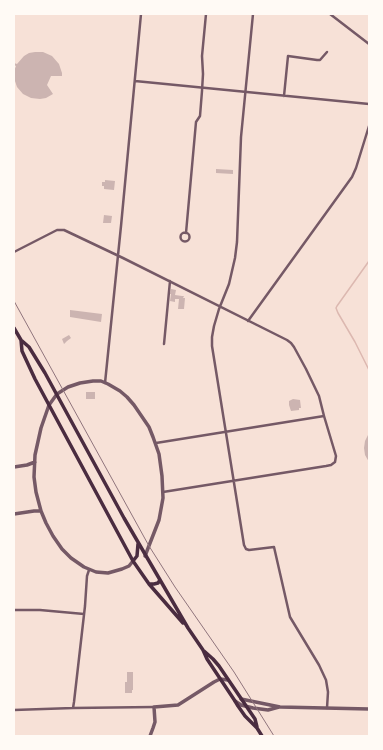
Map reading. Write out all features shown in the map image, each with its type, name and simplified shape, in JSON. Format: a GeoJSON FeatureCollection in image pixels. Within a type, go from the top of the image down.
{"type":"FeatureCollection","features":[{"type":"Feature","properties":{"kind":"main road"},"geometry":{"type":"LineString","coordinates":[[14,328],[21,340],[29,347],[38,361],[145,556],[188,628],[203,650],[216,662],[255,719],[257,728]]}},
{"type":"Feature","properties":{"kind":"main road"},"geometry":{"type":"LineString","coordinates":[[21,340],[22,351],[31,372],[133,561],[149,584],[188,628]]}},
{"type":"Feature","properties":{"kind":"main road"},"geometry":{"type":"LineString","coordinates":[[133,561],[136,556],[138,543]]}},
{"type":"Feature","properties":{"kind":"main road"},"geometry":{"type":"LineString","coordinates":[[149,584],[158,583],[160,580]]}},
{"type":"Feature","properties":{"kind":"main road"},"geometry":{"type":"LineString","coordinates":[[203,650],[206,659],[238,706],[262,736]]}},
{"type":"Feature","properties":{"kind":"street"},"geometry":{"type":"LineString","coordinates":[[105,383],[141,14]]}},
{"type":"Feature","properties":{"kind":"street"},"geometry":{"type":"LineString","coordinates":[[186,233],[196,122],[200,116],[203,74],[202,56],[206,14]]}},
{"type":"Feature","properties":{"kind":"street"},"geometry":{"type":"LineString","coordinates":[[253,14],[240,150],[235,254],[229,284],[214,326],[212,342],[245,547],[248,550],[274,547],[290,617],[321,669],[328,687],[327,708]]}},
{"type":"Feature","properties":{"kind":"street"},"geometry":{"type":"LineString","coordinates":[[330,14],[369,44]]}},
{"type":"Feature","properties":{"kind":"street"},"geometry":{"type":"LineString","coordinates":[[284,96],[288,56],[320,60],[327,52]]}},
{"type":"Feature","properties":{"kind":"street"},"geometry":{"type":"LineString","coordinates":[[135,81],[369,104]]}},
{"type":"Feature","properties":{"kind":"street"},"geometry":{"type":"LineString","coordinates":[[248,320],[352,177],[369,126]]}},
{"type":"Feature","properties":{"kind":"street"},"geometry":{"type":"LineString","coordinates":[[14,252],[55,231],[62,229],[118,255],[248,320],[287,340],[293,345],[319,396],[336,456],[334,464],[163,492]]}},
{"type":"Feature","properties":{"kind":"street"},"geometry":{"type":"LineString","coordinates":[[164,344],[170,281]]}},
{"type":"Feature","properties":{"kind":"street"},"geometry":{"type":"LineString","coordinates":[[133,561],[129,566],[115,572],[99,572],[89,570],[78,564],[66,554],[46,524],[41,511],[34,477],[36,450],[41,428],[49,405],[57,394],[68,387],[92,381],[113,386],[134,405],[149,427],[156,443],[163,492],[161,514],[145,556]]}},
{"type":"Feature","properties":{"kind":"street"},"geometry":{"type":"LineString","coordinates":[[156,443],[324,416]]}},
{"type":"Feature","properties":{"kind":"street"},"geometry":{"type":"LineString","coordinates":[[14,467],[35,462]]}},
{"type":"Feature","properties":{"kind":"street"},"geometry":{"type":"LineString","coordinates":[[14,514],[41,511]]}},
{"type":"Feature","properties":{"kind":"street"},"geometry":{"type":"LineString","coordinates":[[73,708],[87,576],[89,570]]}},
{"type":"Feature","properties":{"kind":"street"},"geometry":{"type":"LineString","coordinates":[[14,610],[40,610],[84,614]]}},
{"type":"Feature","properties":{"kind":"street"},"geometry":{"type":"LineString","coordinates":[[14,710],[154,707],[178,705],[214,682],[220,679],[228,680]]}},
{"type":"Feature","properties":{"kind":"street"},"geometry":{"type":"LineString","coordinates":[[241,699],[280,707],[369,709]]}},
{"type":"Feature","properties":{"kind":"street"},"geometry":{"type":"LineString","coordinates":[[235,701],[247,707],[268,710],[280,707]]}},
{"type":"Feature","properties":{"kind":"street"},"geometry":{"type":"LineString","coordinates":[[150,736],[155,722],[154,707]]}},
{"type":"Feature","properties":{"kind":"building"},"geometry":{"type":"Polygon","coordinates":[[[35,52],[43,52],[52,56],[59,64],[62,73],[62,76],[51,76],[47,85],[53,94],[46,98],[31,98],[23,94],[17,87],[14,78],[16,66],[14,63],[17,64],[24,56],[35,52]]]}},
{"type":"Feature","properties":{"kind":"building"},"geometry":{"type":"Polygon","coordinates":[[[216,169],[233,170],[233,174],[216,173],[216,169]]]}},
{"type":"Feature","properties":{"kind":"building"},"geometry":{"type":"Polygon","coordinates":[[[105,180],[115,181],[114,190],[104,189],[102,182],[105,182],[105,180]]]}},
{"type":"Feature","properties":{"kind":"building"},"geometry":{"type":"Polygon","coordinates":[[[104,215],[112,216],[111,223],[103,223],[104,215]]]}},
{"type":"Feature","properties":{"kind":"building"},"geometry":{"type":"Polygon","coordinates":[[[171,289],[176,290],[175,295],[184,296],[184,309],[178,309],[179,299],[175,299],[175,302],[170,301],[171,289]]]}},
{"type":"Feature","properties":{"kind":"building"},"geometry":{"type":"Polygon","coordinates":[[[70,310],[102,314],[101,322],[70,317],[70,310]]]}},
{"type":"Feature","properties":{"kind":"building"},"geometry":{"type":"Polygon","coordinates":[[[69,335],[71,338],[64,344],[62,339],[69,335]]]}},
{"type":"Feature","properties":{"kind":"building"},"geometry":{"type":"Polygon","coordinates":[[[86,392],[95,392],[95,399],[86,399],[86,392]]]}},
{"type":"Feature","properties":{"kind":"building"},"geometry":{"type":"Polygon","coordinates":[[[293,399],[300,400],[301,408],[299,408],[299,410],[291,411],[289,401],[293,399]]]}},
{"type":"Feature","properties":{"kind":"building"},"geometry":{"type":"Polygon","coordinates":[[[369,433],[369,462],[365,455],[364,448],[365,441],[369,433]]]}},
{"type":"Feature","properties":{"kind":"building"},"geometry":{"type":"Polygon","coordinates":[[[127,672],[133,672],[132,693],[125,693],[127,672]]]}},
{"type":"Feature","properties":{"kind":"waterway"},"geometry":{"type":"LineString","coordinates":[[369,261],[336,308],[369,370]]}},
{"type":"Feature","properties":{"kind":"tram line"},"geometry":{"type":"LineString","coordinates":[[14,301],[149,546],[175,587],[234,672],[274,736]]}}]}
